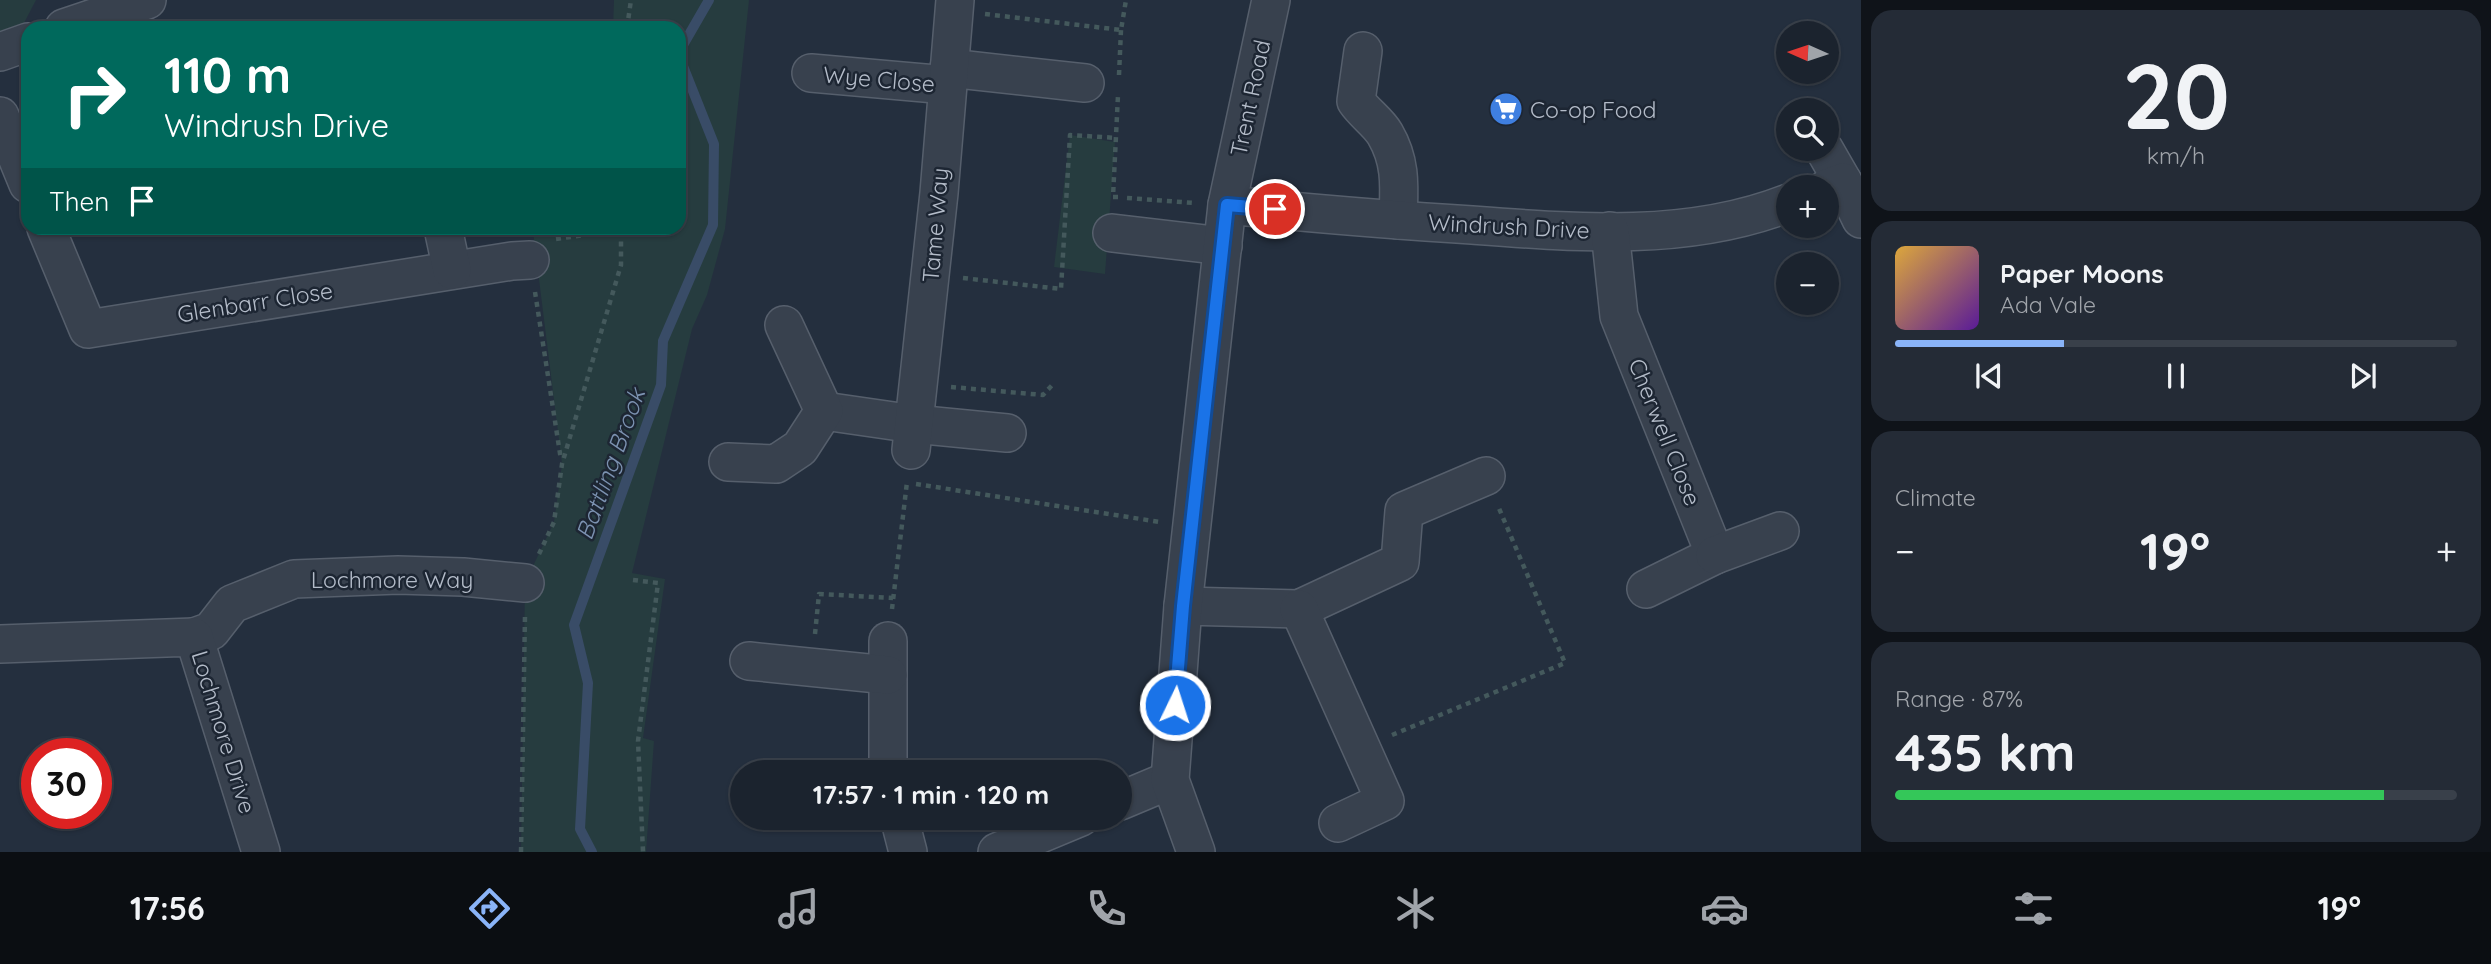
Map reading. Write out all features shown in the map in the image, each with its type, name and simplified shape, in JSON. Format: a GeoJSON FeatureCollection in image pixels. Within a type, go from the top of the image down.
{"type":"FeatureCollection","features":[{"type":"Feature","properties":{"kind":"street"},"geometry":{"type":"LineString","coordinates":[[80,15],[147,0]]}},
{"type":"Feature","properties":{"kind":"street","name":"Trent Road"},"geometry":{"type":"LineString","coordinates":[[1170,780],[1183,606],[1227,205],[1271,0]]}},
{"type":"Feature","properties":{"kind":"street","name":"Tame Way"},"geometry":{"type":"LineString","coordinates":[[911,452],[954,5]]}},
{"type":"Feature","properties":{"kind":"street"},"geometry":{"type":"LineString","coordinates":[[0,52],[21,44]]}},
{"type":"Feature","properties":{"kind":"street"},"geometry":{"type":"LineString","coordinates":[[1363,51],[1356,101],[1384,132],[1399,166],[1398,220]]}},
{"type":"Feature","properties":{"kind":"street","name":"Wye Close"},"geometry":{"type":"LineString","coordinates":[[811,73],[1085,83]]}},
{"type":"Feature","properties":{"kind":"street"},"geometry":{"type":"LineString","coordinates":[[0,116],[21,167]]}},
{"type":"Feature","properties":{"kind":"street"},"geometry":{"type":"LineString","coordinates":[[1839,190],[1861,219]]}},
{"type":"Feature","properties":{"kind":"street","name":"Windrush Drive"},"geometry":{"type":"LineString","coordinates":[[1227,205],[1559,232],[1671,231],[1776,208]]}},
{"type":"Feature","properties":{"kind":"street","name":"Cherwell Close"},"geometry":{"type":"LineString","coordinates":[[1610,231],[1619,316],[1715,555]]}},
{"type":"Feature","properties":{"kind":"street"},"geometry":{"type":"LineString","coordinates":[[1112,233],[1223,246]]}},
{"type":"Feature","properties":{"kind":"street","name":"Glenbarr Close"},"geometry":{"type":"LineString","coordinates":[[49,235],[88,328],[530,260]]}},
{"type":"Feature","properties":{"kind":"street"},"geometry":{"type":"LineString","coordinates":[[444,235],[452,271]]}},
{"type":"Feature","properties":{"kind":"street"},"geometry":{"type":"LineString","coordinates":[[784,325],[816,395],[911,452],[1007,433]]}},
{"type":"Feature","properties":{"kind":"street"},"geometry":{"type":"LineString","coordinates":[[728,462],[776,464],[800,448],[816,395]]}},
{"type":"Feature","properties":{"kind":"street"},"geometry":{"type":"LineString","coordinates":[[1183,606],[1299,609],[1400,562],[1404,511],[1486,476]]}},
{"type":"Feature","properties":{"kind":"street"},"geometry":{"type":"LineString","coordinates":[[1646,589],[1715,555],[1780,531]]}},
{"type":"Feature","properties":{"kind":"street","name":"Lochmore Way"},"geometry":{"type":"LineString","coordinates":[[194,637],[211,631],[232,604],[294,579],[398,575],[525,583]]}},
{"type":"Feature","properties":{"kind":"street"},"geometry":{"type":"LineString","coordinates":[[1299,609],[1385,801],[1338,823]]}},
{"type":"Feature","properties":{"kind":"street","name":"Lochmore Drive"},"geometry":{"type":"LineString","coordinates":[[0,644],[194,637],[261,852]]}},
{"type":"Feature","properties":{"kind":"street"},"geometry":{"type":"LineString","coordinates":[[749,661],[812,668],[888,658],[888,760]]}},
{"type":"Feature","properties":{"kind":"street"},"geometry":{"type":"LineString","coordinates":[[1132,796],[1170,780],[1196,852]]}},
{"type":"Feature","properties":{"kind":"street"},"geometry":{"type":"LineString","coordinates":[[902,830],[908,852]]}},
{"type":"Feature","properties":{"kind":"street"},"geometry":{"type":"LineString","coordinates":[[997,852],[1050,830]]}},
{"type":"Feature","properties":{"kind":"path"},"geometry":{"type":"LineString","coordinates":[[628,21],[631,0]]}},
{"type":"Feature","properties":{"kind":"path"},"geometry":{"type":"LineString","coordinates":[[1126,0],[1121,30],[1114,197],[1227,205]]}},
{"type":"Feature","properties":{"kind":"path"},"geometry":{"type":"LineString","coordinates":[[954,5],[1121,30]]}},
{"type":"Feature","properties":{"kind":"path"},"geometry":{"type":"LineString","coordinates":[[930,274],[1061,289],[1070,135],[1116,138]]}},
{"type":"Feature","properties":{"kind":"path"},"geometry":{"type":"LineString","coordinates":[[562,464],[527,243],[581,235]]}},
{"type":"Feature","properties":{"kind":"path"},"geometry":{"type":"LineString","coordinates":[[521,852],[525,583],[554,522],[562,464],[621,265],[621,235]]}},
{"type":"Feature","properties":{"kind":"path"},"geometry":{"type":"LineString","coordinates":[[919,384],[1043,395],[1054,383]]}},
{"type":"Feature","properties":{"kind":"path"},"geometry":{"type":"LineString","coordinates":[[888,658],[911,452],[1192,527]]}},
{"type":"Feature","properties":{"kind":"path"},"geometry":{"type":"LineString","coordinates":[[1362,748],[1565,663],[1486,476]]}},
{"type":"Feature","properties":{"kind":"path"},"geometry":{"type":"LineString","coordinates":[[633,580],[658,583],[638,741],[643,852]]}},
{"type":"Feature","properties":{"kind":"path"},"geometry":{"type":"LineString","coordinates":[[812,668],[819,594],[893,598]]}},
{"type":"Feature","properties":{"kind":"green space"},"geometry":{"type":"Polygon","coordinates":[[[0,0],[36,0],[25,21],[21,21],[21,29],[11,48],[0,44],[0,0]]]}},
{"type":"Feature","properties":{"kind":"green space"},"geometry":{"type":"Polygon","coordinates":[[[614,0],[749,0],[725,229],[707,295],[692,329],[632,573],[665,579],[643,738],[654,741],[646,852],[521,852],[525,583],[554,522],[562,464],[533,235],[686,235],[686,21],[613,21],[614,0]]]}},
{"type":"Feature","properties":{"kind":"green space"},"geometry":{"type":"Polygon","coordinates":[[[1070,135],[1115,142],[1105,274],[1054,267],[1070,135]]]}},
{"type":"Feature","properties":{"kind":"waterway","name":"Battling Brook"},"geometry":{"type":"LineString","coordinates":[[686,40],[709,0]]}},
{"type":"Feature","properties":{"kind":"waterway","name":"Battling Brook"},"geometry":{"type":"LineString","coordinates":[[592,852],[580,829],[588,683],[574,625],[661,385],[663,341],[713,225],[714,144],[686,74]]}},
{"type":"Feature","properties":{"kind":"place","name":"Co-op Food"},"geometry":{"type":"Point","coordinates":[1506,109]}},
{"type":"Feature","properties":{"kind":"route"},"geometry":{"type":"LineString","coordinates":[[1175,705],[1183,606],[1227,205],[1275,209]]}}]}
